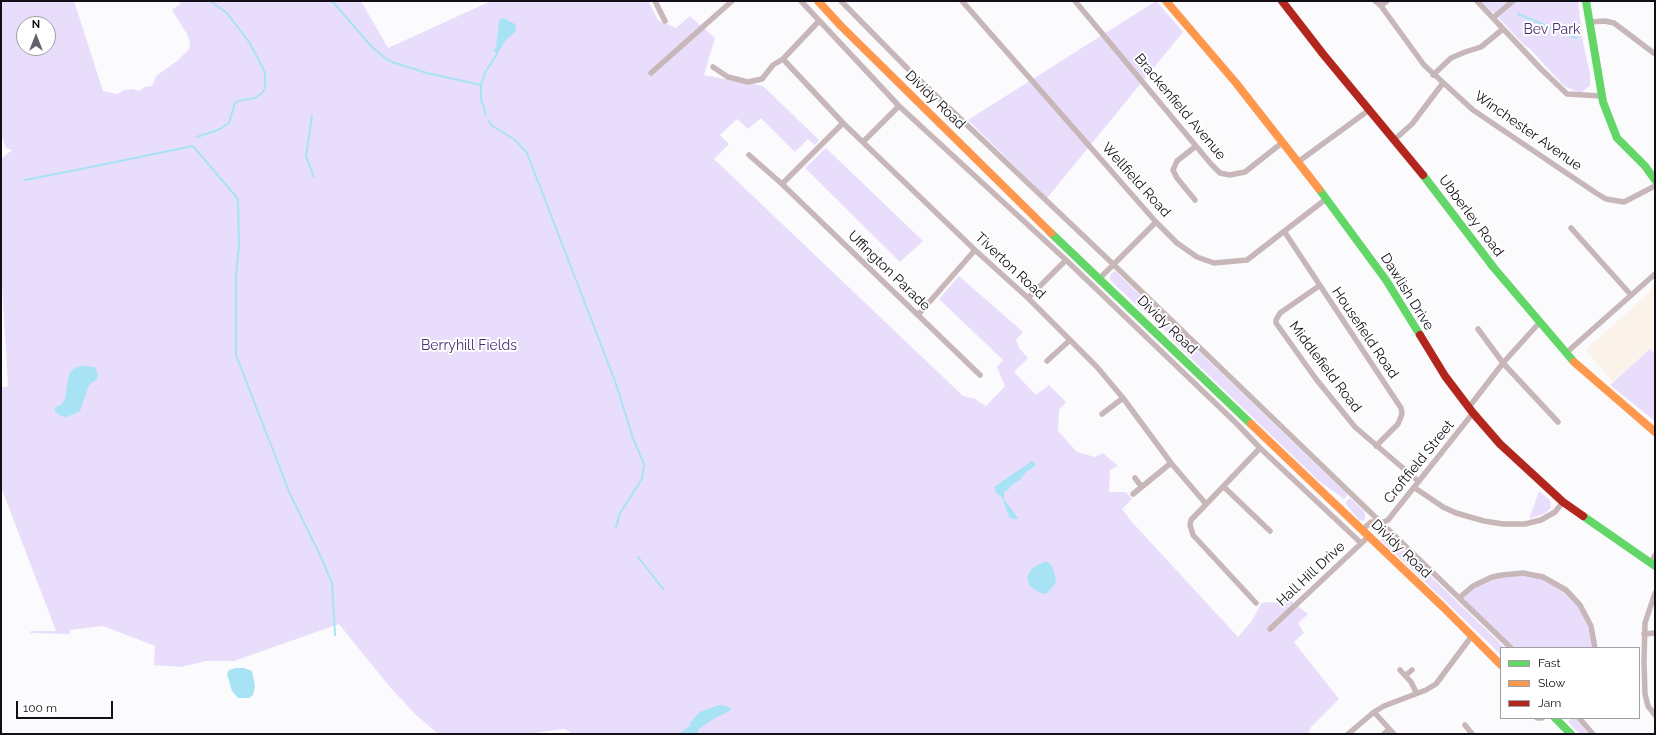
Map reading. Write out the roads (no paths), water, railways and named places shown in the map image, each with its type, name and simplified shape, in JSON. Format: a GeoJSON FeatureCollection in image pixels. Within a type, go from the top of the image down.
{"type":"FeatureCollection","features":[{"type":"Feature","properties":{"kind":"street"},"geometry":{"type":"LineString","coordinates":[[655,1],[665,21]]}},
{"type":"Feature","properties":{"kind":"street"},"geometry":{"type":"LineString","coordinates":[[651,73],[732,1]]}},
{"type":"Feature","properties":{"kind":"street","name":"Dividy Road"},"geometry":{"type":"LineString","coordinates":[[801,1],[898,106],[1066,260],[1236,423],[1260,448],[1361,543]]}},
{"type":"Feature","properties":{"kind":"street","name":"Dividy Road"},"geometry":{"type":"LineString","coordinates":[[818,1],[852,37],[1365,534],[1443,607],[1500,664]]}},
{"type":"Feature","properties":{"kind":"street","name":"Dividy Road"},"geometry":{"type":"LineString","coordinates":[[841,1],[907,68],[1113,264],[1510,647]]}},
{"type":"Feature","properties":{"kind":"street","name":"Wellfield Road"},"geometry":{"type":"LineString","coordinates":[[962,1],[1156,222],[1188,251],[1197,257],[1214,264],[1247,260],[1326,199]]}},
{"type":"Feature","properties":{"kind":"street","name":"Brackenfield Avenue"},"geometry":{"type":"LineString","coordinates":[[1075,1],[1220,173],[1230,175],[1245,172],[1283,142]]}},
{"type":"Feature","properties":{"kind":"street","name":"Dawlish Drive"},"geometry":{"type":"LineString","coordinates":[[1166,1],[1236,83],[1326,199],[1375,265],[1445,376],[1500,444],[1563,502],[1653,565]]}},
{"type":"Feature","properties":{"kind":"street","name":"Ubberley Road"},"geometry":{"type":"LineString","coordinates":[[1282,1],[1423,175],[1494,268],[1566,353],[1605,390],[1655,432]]}},
{"type":"Feature","properties":{"kind":"street","name":"Winchester Avenue"},"geometry":{"type":"LineString","coordinates":[[1375,1],[1381,6],[1424,65],[1433,75],[1473,110],[1606,199],[1624,202],[1655,186]]}},
{"type":"Feature","properties":{"kind":"street"},"geometry":{"type":"LineString","coordinates":[[1381,6],[1387,1]]}},
{"type":"Feature","properties":{"kind":"street"},"geometry":{"type":"LineString","coordinates":[[1477,1],[1540,69],[1567,94],[1601,96]]}},
{"type":"Feature","properties":{"kind":"street"},"geometry":{"type":"LineString","coordinates":[[1493,18],[1513,1]]}},
{"type":"Feature","properties":{"kind":"street"},"geometry":{"type":"LineString","coordinates":[[1586,1],[1601,96],[1617,138],[1645,166],[1655,180]]}},
{"type":"Feature","properties":{"kind":"street"},"geometry":{"type":"LineString","coordinates":[[713,67],[728,77],[748,82],[762,79],[773,65],[783,59],[820,21]]}},
{"type":"Feature","properties":{"kind":"street"},"geometry":{"type":"LineString","coordinates":[[1590,22],[1605,21],[1614,23],[1655,54]]}},
{"type":"Feature","properties":{"kind":"street"},"geometry":{"type":"LineString","coordinates":[[1433,75],[1451,58],[1481,47],[1503,29]]}},
{"type":"Feature","properties":{"kind":"street","name":"Tiverton Road"},"geometry":{"type":"LineString","coordinates":[[783,59],[843,123],[975,250],[1028,298],[1097,367],[1123,398],[1171,463],[1206,504]]}},
{"type":"Feature","properties":{"kind":"street"},"geometry":{"type":"LineString","coordinates":[[1394,140],[1412,124],[1443,83]]}},
{"type":"Feature","properties":{"kind":"street"},"geometry":{"type":"LineString","coordinates":[[863,142],[898,106]]}},
{"type":"Feature","properties":{"kind":"street"},"geometry":{"type":"LineString","coordinates":[[1298,162],[1369,110]]}},
{"type":"Feature","properties":{"kind":"street"},"geometry":{"type":"LineString","coordinates":[[782,184],[843,123]]}},
{"type":"Feature","properties":{"kind":"street"},"geometry":{"type":"LineString","coordinates":[[1195,200],[1177,178],[1173,170],[1177,161],[1196,146]]}},
{"type":"Feature","properties":{"kind":"street","name":"Uffington Parade"},"geometry":{"type":"LineString","coordinates":[[749,155],[782,184],[980,375]]}},
{"type":"Feature","properties":{"kind":"street"},"geometry":{"type":"LineString","coordinates":[[1100,278],[1156,222]]}},
{"type":"Feature","properties":{"kind":"street"},"geometry":{"type":"LineString","coordinates":[[1571,228],[1631,295]]}},
{"type":"Feature","properties":{"kind":"street","name":"Housefield Road"},"geometry":{"type":"LineString","coordinates":[[1284,231],[1401,408],[1402,414],[1398,424],[1376,446]]}},
{"type":"Feature","properties":{"kind":"street"},"geometry":{"type":"LineString","coordinates":[[918,315],[975,250]]}},
{"type":"Feature","properties":{"kind":"street"},"geometry":{"type":"LineString","coordinates":[[1028,298],[1066,260]]}},
{"type":"Feature","properties":{"kind":"street"},"geometry":{"type":"LineString","coordinates":[[1566,353],[1655,274]]}},
{"type":"Feature","properties":{"kind":"street","name":"Middlefield Road"},"geometry":{"type":"LineString","coordinates":[[1320,286],[1280,312],[1276,323],[1316,379],[1356,427],[1418,482]]}},
{"type":"Feature","properties":{"kind":"street","name":"Croftfield Street"},"geometry":{"type":"LineString","coordinates":[[1365,534],[1371,522],[1384,522],[1388,520],[1415,488],[1503,363],[1540,322]]}},
{"type":"Feature","properties":{"kind":"street"},"geometry":{"type":"LineString","coordinates":[[1478,328],[1503,363],[1558,422]]}},
{"type":"Feature","properties":{"kind":"street"},"geometry":{"type":"LineString","coordinates":[[1047,362],[1070,340]]}},
{"type":"Feature","properties":{"kind":"street"},"geometry":{"type":"LineString","coordinates":[[1102,414],[1123,398]]}},
{"type":"Feature","properties":{"kind":"street"},"geometry":{"type":"LineString","coordinates":[[1256,604],[1193,535],[1190,525],[1191,520],[1260,448]]}},
{"type":"Feature","properties":{"kind":"street"},"geometry":{"type":"LineString","coordinates":[[1133,494],[1171,463]]}},
{"type":"Feature","properties":{"kind":"street"},"geometry":{"type":"LineString","coordinates":[[1135,478],[1141,486]]}},
{"type":"Feature","properties":{"kind":"street"},"geometry":{"type":"LineString","coordinates":[[1224,487],[1270,532]]}},
{"type":"Feature","properties":{"kind":"street"},"geometry":{"type":"LineString","coordinates":[[1415,488],[1443,507],[1456,513],[1484,521],[1503,524],[1525,524],[1541,520],[1555,512],[1563,502]]}},
{"type":"Feature","properties":{"kind":"street","name":"Hall Hill Drive"},"geometry":{"type":"LineString","coordinates":[[1270,628],[1361,543],[1365,534]]}},
{"type":"Feature","properties":{"kind":"street"},"geometry":{"type":"LineString","coordinates":[[1653,565],[1655,555]]}},
{"type":"Feature","properties":{"kind":"street"},"geometry":{"type":"LineString","coordinates":[[1459,598],[1473,586],[1502,574],[1523,573],[1543,577],[1566,590],[1580,604],[1591,626],[1595,647]]}},
{"type":"Feature","properties":{"kind":"street"},"geometry":{"type":"LineString","coordinates":[[1655,593],[1645,623],[1644,634],[1645,694],[1648,706],[1655,715]]}},
{"type":"Feature","properties":{"kind":"street"},"geometry":{"type":"LineString","coordinates":[[1644,634],[1655,633]]}},
{"type":"Feature","properties":{"kind":"street"},"geometry":{"type":"LineString","coordinates":[[1348,734],[1374,712],[1394,701],[1416,692],[1426,690],[1436,684],[1471,636]]}},
{"type":"Feature","properties":{"kind":"street"},"geometry":{"type":"LineString","coordinates":[[1400,670],[1406,675],[1416,692]]}},
{"type":"Feature","properties":{"kind":"street"},"geometry":{"type":"LineString","coordinates":[[1406,675],[1412,670]]}},
{"type":"Feature","properties":{"kind":"street"},"geometry":{"type":"LineString","coordinates":[[1374,712],[1394,734]]}},
{"type":"Feature","properties":{"kind":"street"},"geometry":{"type":"LineString","coordinates":[[1556,719],[1571,734]]}},
{"type":"Feature","properties":{"kind":"street"},"geometry":{"type":"LineString","coordinates":[[1580,719],[1593,734]]}},
{"type":"Feature","properties":{"kind":"street"},"geometry":{"type":"LineString","coordinates":[[1465,725],[1470,733]]}},
{"type":"Feature","properties":{"kind":"street"},"geometry":{"type":"LineString","coordinates":[[1384,734],[1390,728]]}},
{"type":"Feature","properties":{"kind":"water"},"geometry":{"type":"Polygon","coordinates":[[[503,18],[515,24],[516,27],[515,32],[506,40],[497,54],[493,50],[496,48],[499,22],[500,19],[503,18]]]}},
{"type":"Feature","properties":{"kind":"water"},"geometry":{"type":"Polygon","coordinates":[[[81,366],[95,367],[98,374],[97,379],[89,385],[80,411],[67,417],[61,416],[54,411],[56,407],[62,404],[65,399],[69,374],[73,369],[81,366]]]}},
{"type":"Feature","properties":{"kind":"water"},"geometry":{"type":"Polygon","coordinates":[[[1032,461],[1036,464],[1035,466],[1004,492],[1004,499],[1018,518],[1013,519],[1009,517],[1002,497],[996,493],[994,487],[1032,461]]]}},
{"type":"Feature","properties":{"kind":"water"},"geometry":{"type":"Polygon","coordinates":[[[1044,562],[1048,562],[1052,566],[1056,578],[1055,584],[1046,594],[1040,593],[1032,588],[1027,577],[1032,568],[1044,562]]]}},
{"type":"Feature","properties":{"kind":"water"},"geometry":{"type":"Polygon","coordinates":[[[244,668],[252,671],[255,686],[253,695],[249,698],[238,698],[232,691],[227,674],[229,670],[244,668]]]}},
{"type":"Feature","properties":{"kind":"water"},"geometry":{"type":"Polygon","coordinates":[[[719,705],[727,706],[731,709],[699,729],[698,734],[678,734],[690,726],[690,723],[700,712],[719,705]]]}},
{"type":"Feature","properties":{"kind":"waterway"},"geometry":{"type":"LineString","coordinates":[[197,137],[220,129],[229,123],[235,103],[238,101],[255,98],[263,92],[265,87],[265,72],[249,42],[227,13],[210,1]]}},
{"type":"Feature","properties":{"kind":"waterway"},"geometry":{"type":"LineString","coordinates":[[332,1],[372,47],[384,57]]}},
{"type":"Feature","properties":{"kind":"waterway"},"geometry":{"type":"LineString","coordinates":[[1518,14],[1576,38]]}},
{"type":"Feature","properties":{"kind":"waterway"},"geometry":{"type":"LineString","coordinates":[[486,115],[481,99],[481,85],[486,71],[497,54]]}},
{"type":"Feature","properties":{"kind":"waterway"},"geometry":{"type":"LineString","coordinates":[[385,58],[392,62],[427,73],[481,85]]}},
{"type":"Feature","properties":{"kind":"waterway"},"geometry":{"type":"LineString","coordinates":[[312,116],[306,156],[314,177]]}},
{"type":"Feature","properties":{"kind":"waterway"},"geometry":{"type":"LineString","coordinates":[[489,121],[491,125],[515,140],[527,153],[615,381],[633,438],[644,464],[642,479],[620,513],[616,527]]}},
{"type":"Feature","properties":{"kind":"waterway"},"geometry":{"type":"LineString","coordinates":[[193,146],[238,199],[239,245],[236,276],[236,355],[290,494],[332,583],[335,635]]}},
{"type":"Feature","properties":{"kind":"waterway"},"geometry":{"type":"LineString","coordinates":[[81,169],[193,146]]}},
{"type":"Feature","properties":{"kind":"waterway"},"geometry":{"type":"LineString","coordinates":[[25,180],[81,169]]}},
{"type":"Feature","properties":{"kind":"waterway"},"geometry":{"type":"LineString","coordinates":[[638,557],[663,589]]}},
{"type":"Feature","properties":{"kind":"park label","name":"Bev Park"},"geometry":{"type":"Point","coordinates":[1552,30]}},
{"type":"Feature","properties":{"kind":"park label","name":"Berryhill Fields"},"geometry":{"type":"Point","coordinates":[469,346]}}]}
